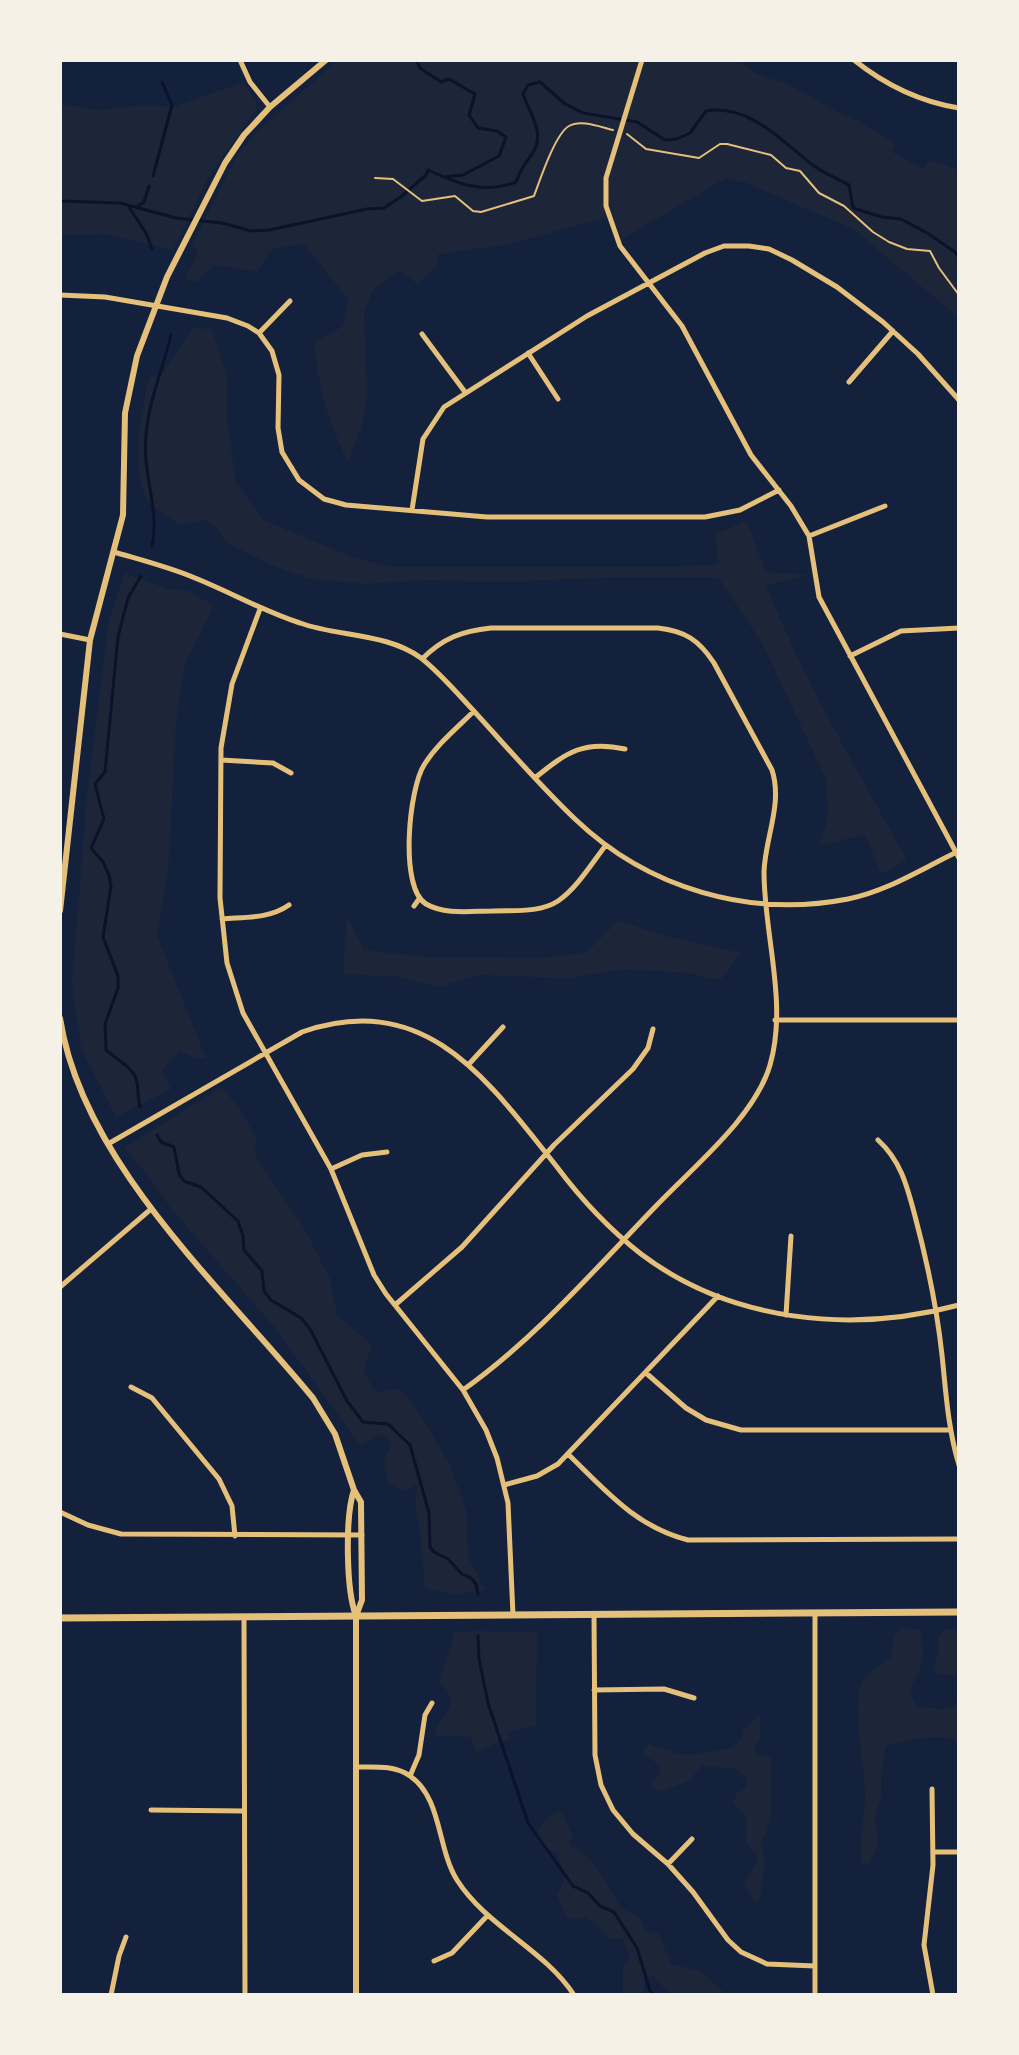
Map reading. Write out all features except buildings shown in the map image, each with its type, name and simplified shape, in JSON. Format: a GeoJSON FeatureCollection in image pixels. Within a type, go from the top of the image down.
{"type":"FeatureCollection","features":[{"type":"Feature","properties":{"kind":"main road"},"geometry":{"type":"LineString","coordinates":[[60,1618],[959,1612]]}},
{"type":"Feature","properties":{"kind":"street"},"geometry":{"type":"LineString","coordinates":[[240,60],[250,82],[270,107]]}},
{"type":"Feature","properties":{"kind":"street"},"geometry":{"type":"LineString","coordinates":[[60,911],[90,640],[125,499],[125,413],[137,356],[155,305],[210,193],[238,144],[270,107],[326,60]]}},
{"type":"Feature","properties":{"kind":"street"},"geometry":{"type":"LineString","coordinates":[[114,552],[193,577],[260,609],[320,630],[402,646],[422,659],[474,711],[575,819],[640,868],[677,885],[710,896],[767,904],[850,898],[884,888],[958,854],[819,597],[809,536],[751,455],[682,326],[620,246],[606,206],[606,178],[642,60]]}},
{"type":"Feature","properties":{"kind":"street"},"geometry":{"type":"LineString","coordinates":[[854,60],[897,88],[959,108]]}},
{"type":"Feature","properties":{"kind":"street"},"geometry":{"type":"LineString","coordinates":[[412,510],[423,439],[444,407],[587,316],[705,253],[724,246],[769,249],[837,287],[893,331],[959,400]]}},
{"type":"Feature","properties":{"kind":"street"},"geometry":{"type":"LineString","coordinates":[[60,295],[105,297],[227,318],[259,333],[272,351],[279,375],[280,444],[289,467],[299,480],[324,499],[339,504],[487,517],[705,517],[740,510],[779,490]]}},
{"type":"Feature","properties":{"kind":"street"},"geometry":{"type":"LineString","coordinates":[[259,333],[290,301]]}},
{"type":"Feature","properties":{"kind":"street"},"geometry":{"type":"LineString","coordinates":[[849,382],[893,331]]}},
{"type":"Feature","properties":{"kind":"street"},"geometry":{"type":"LineString","coordinates":[[422,334],[465,392]]}},
{"type":"Feature","properties":{"kind":"street"},"geometry":{"type":"LineString","coordinates":[[528,353],[558,399]]}},
{"type":"Feature","properties":{"kind":"street"},"geometry":{"type":"LineString","coordinates":[[809,536],[885,506]]}},
{"type":"Feature","properties":{"kind":"street"},"geometry":{"type":"LineString","coordinates":[[260,609],[232,684],[221,760],[222,919],[233,985],[243,1013],[264,1053],[331,1169],[374,1275],[463,1390],[486,1430],[504,1485],[511,1523],[513,1615]]}},
{"type":"Feature","properties":{"kind":"street"},"geometry":{"type":"LineString","coordinates":[[422,659],[452,635],[467,630],[658,628],[691,636],[703,646],[714,663],[774,776],[776,788],[764,871],[774,964],[775,1020],[770,1064],[754,1101],[526,1339],[463,1390]]}},
{"type":"Feature","properties":{"kind":"street"},"geometry":{"type":"LineString","coordinates":[[850,656],[901,631],[959,628]]}},
{"type":"Feature","properties":{"kind":"street"},"geometry":{"type":"LineString","coordinates":[[60,634],[90,640]]}},
{"type":"Feature","properties":{"kind":"street"},"geometry":{"type":"LineString","coordinates":[[474,711],[435,750],[415,783],[410,862],[414,889],[419,899],[429,906],[452,911],[545,907],[569,891],[606,845]]}},
{"type":"Feature","properties":{"kind":"street"},"geometry":{"type":"LineString","coordinates":[[536,777],[562,756],[583,747],[605,745],[625,749]]}},
{"type":"Feature","properties":{"kind":"street"},"geometry":{"type":"LineString","coordinates":[[221,760],[273,763],[291,773]]}},
{"type":"Feature","properties":{"kind":"street"},"geometry":{"type":"LineString","coordinates":[[414,906],[419,899]]}},
{"type":"Feature","properties":{"kind":"street"},"geometry":{"type":"LineString","coordinates":[[222,919],[259,917],[289,905]]}},
{"type":"Feature","properties":{"kind":"street"},"geometry":{"type":"LineString","coordinates":[[60,1018],[63,1044],[90,1111],[108,1144],[151,1209],[313,1398],[335,1434],[361,1502],[362,1600],[356,1616],[356,1995]]}},
{"type":"Feature","properties":{"kind":"street"},"geometry":{"type":"LineString","coordinates":[[775,1020],[959,1020]]}},
{"type":"Feature","properties":{"kind":"street"},"geometry":{"type":"LineString","coordinates":[[108,1144],[302,1032],[334,1022],[380,1021],[424,1034],[445,1045],[469,1064],[513,1110],[580,1195],[624,1239],[660,1267],[718,1296],[757,1310],[850,1320],[885,1318],[959,1305]]}},
{"type":"Feature","properties":{"kind":"street"},"geometry":{"type":"LineString","coordinates":[[469,1064],[503,1027]]}},
{"type":"Feature","properties":{"kind":"street"},"geometry":{"type":"LineString","coordinates":[[395,1305],[462,1247],[546,1153],[642,1059],[653,1038],[653,1029]]}},
{"type":"Feature","properties":{"kind":"street"},"geometry":{"type":"LineString","coordinates":[[878,1140],[893,1153],[900,1165],[919,1232],[935,1310],[950,1430],[959,1465]]}},
{"type":"Feature","properties":{"kind":"street"},"geometry":{"type":"LineString","coordinates":[[331,1169],[362,1155],[387,1152]]}},
{"type":"Feature","properties":{"kind":"street"},"geometry":{"type":"LineString","coordinates":[[60,1287],[151,1209]]}},
{"type":"Feature","properties":{"kind":"street"},"geometry":{"type":"LineString","coordinates":[[786,1315],[791,1236]]}},
{"type":"Feature","properties":{"kind":"street"},"geometry":{"type":"LineString","coordinates":[[504,1485],[537,1476],[568,1454],[718,1296]]}},
{"type":"Feature","properties":{"kind":"street"},"geometry":{"type":"LineString","coordinates":[[646,1373],[686,1408],[706,1420],[741,1430],[950,1430]]}},
{"type":"Feature","properties":{"kind":"street"},"geometry":{"type":"LineString","coordinates":[[131,1387],[152,1398],[219,1479],[232,1506],[235,1536]]}},
{"type":"Feature","properties":{"kind":"street"},"geometry":{"type":"LineString","coordinates":[[568,1454],[627,1511],[644,1523],[688,1540],[959,1539]]}},
{"type":"Feature","properties":{"kind":"street"},"geometry":{"type":"LineString","coordinates":[[354,1490],[350,1503],[350,1601],[356,1616]]}},
{"type":"Feature","properties":{"kind":"street"},"geometry":{"type":"LineString","coordinates":[[60,1512],[88,1525],[121,1534],[363,1535]]}},
{"type":"Feature","properties":{"kind":"street"},"geometry":{"type":"LineString","coordinates":[[815,1614],[815,1995]]}},
{"type":"Feature","properties":{"kind":"street"},"geometry":{"type":"LineString","coordinates":[[594,1615],[595,1755],[604,1793],[624,1824],[668,1864],[741,1952],[767,1964],[815,1966]]}},
{"type":"Feature","properties":{"kind":"street"},"geometry":{"type":"LineString","coordinates":[[244,1617],[245,1995]]}},
{"type":"Feature","properties":{"kind":"street"},"geometry":{"type":"LineString","coordinates":[[594,1690],[664,1689],[694,1698]]}},
{"type":"Feature","properties":{"kind":"street"},"geometry":{"type":"LineString","coordinates":[[410,1776],[419,1755],[425,1715],[432,1703]]}},
{"type":"Feature","properties":{"kind":"street"},"geometry":{"type":"LineString","coordinates":[[356,1767],[387,1768],[410,1776],[431,1802],[454,1875],[488,1915],[555,1972],[574,1995]]}},
{"type":"Feature","properties":{"kind":"street"},"geometry":{"type":"LineString","coordinates":[[932,1789],[933,1852],[924,1945],[933,1995]]}},
{"type":"Feature","properties":{"kind":"street"},"geometry":{"type":"LineString","coordinates":[[151,1810],[244,1811]]}},
{"type":"Feature","properties":{"kind":"street"},"geometry":{"type":"LineString","coordinates":[[668,1864],[692,1839]]}},
{"type":"Feature","properties":{"kind":"street"},"geometry":{"type":"LineString","coordinates":[[933,1852],[959,1852]]}},
{"type":"Feature","properties":{"kind":"street"},"geometry":{"type":"LineString","coordinates":[[434,1961],[452,1953],[488,1915]]}},
{"type":"Feature","properties":{"kind":"street"},"geometry":{"type":"LineString","coordinates":[[111,1995],[126,1937]]}},
{"type":"Feature","properties":{"kind":"path"},"geometry":{"type":"LineString","coordinates":[[375,178],[393,179],[422,201],[455,196],[473,211],[481,212],[534,196],[561,133],[570,125],[586,124],[620,132],[630,135],[646,149],[699,158],[720,144],[727,144],[771,155],[786,168],[800,171],[819,193],[844,206],[889,242],[907,249],[930,251],[959,295]]}},
{"type":"Feature","properties":{"kind":"shaded area"},"geometry":{"type":"Polygon","coordinates":[[[338,60],[730,60],[752,69],[753,73],[790,85],[850,116],[895,144],[892,152],[924,169],[930,160],[959,170],[959,318],[853,229],[744,182],[726,178],[622,239],[612,216],[504,245],[438,254],[437,265],[418,284],[398,271],[373,289],[364,313],[367,394],[361,428],[348,462],[325,405],[314,344],[343,326],[349,300],[303,243],[272,249],[257,272],[214,265],[197,282],[185,279],[199,250],[191,247],[236,157],[261,128],[338,60]]]}},
{"type":"Feature","properties":{"kind":"shaded area"},"geometry":{"type":"Polygon","coordinates":[[[243,82],[256,101],[256,109],[209,177],[173,250],[106,234],[60,235],[60,105],[101,110],[141,105],[174,107],[243,82]]]}},
{"type":"Feature","properties":{"kind":"shaded area"},"geometry":{"type":"Polygon","coordinates":[[[194,327],[212,330],[227,375],[227,422],[236,482],[263,520],[350,556],[389,567],[677,567],[719,564],[715,534],[746,521],[766,572],[809,575],[766,585],[814,690],[907,860],[881,874],[865,834],[819,846],[828,817],[826,779],[762,643],[718,577],[614,577],[502,582],[426,580],[364,584],[312,579],[271,565],[227,543],[214,525],[204,520],[180,525],[161,512],[146,497],[141,485],[138,454],[143,404],[150,377],[161,376],[194,327]]]}},
{"type":"Feature","properties":{"kind":"shaded area"},"geometry":{"type":"Polygon","coordinates":[[[125,573],[168,589],[190,591],[214,606],[184,666],[176,722],[168,873],[157,936],[206,1058],[196,1058],[180,1051],[162,1070],[171,1089],[116,1117],[81,1048],[72,984],[87,797],[109,619],[125,573]]]}},
{"type":"Feature","properties":{"kind":"shaded area"},"geometry":{"type":"Polygon","coordinates":[[[347,916],[364,950],[426,957],[540,958],[586,953],[618,921],[669,937],[741,953],[720,980],[688,973],[625,969],[567,978],[478,975],[438,987],[401,977],[343,974],[347,916]]]}},
{"type":"Feature","properties":{"kind":"shaded area"},"geometry":{"type":"Polygon","coordinates":[[[222,1087],[256,1137],[255,1155],[304,1228],[330,1279],[337,1315],[372,1345],[363,1372],[377,1393],[399,1388],[412,1402],[450,1464],[466,1511],[468,1557],[485,1590],[454,1594],[425,1588],[415,1505],[418,1485],[403,1491],[388,1483],[384,1457],[392,1445],[382,1434],[360,1445],[275,1328],[170,1207],[124,1148],[222,1087]]]}},
{"type":"Feature","properties":{"kind":"shaded area"},"geometry":{"type":"Polygon","coordinates":[[[905,1628],[920,1630],[922,1645],[919,1672],[910,1693],[917,1707],[944,1709],[956,1706],[959,1689],[959,1743],[933,1737],[886,1746],[881,1799],[875,1817],[878,1843],[870,1862],[866,1864],[861,1862],[865,1794],[858,1698],[865,1678],[891,1659],[894,1634],[905,1628]]]}},
{"type":"Feature","properties":{"kind":"shaded area"},"geometry":{"type":"Polygon","coordinates":[[[945,1629],[959,1629],[959,1689],[957,1676],[937,1674],[934,1668],[938,1637],[945,1629]]]}},
{"type":"Feature","properties":{"kind":"shaded area"},"geometry":{"type":"Polygon","coordinates":[[[455,1632],[537,1632],[536,1726],[508,1731],[511,1739],[478,1752],[471,1737],[434,1735],[451,1702],[446,1689],[439,1684],[455,1632]]]}},
{"type":"Feature","properties":{"kind":"shaded area"},"geometry":{"type":"Polygon","coordinates":[[[759,1717],[759,1740],[754,1745],[757,1754],[770,1757],[772,1761],[769,1823],[761,1842],[765,1860],[760,1899],[755,1903],[744,1884],[759,1858],[746,1843],[746,1817],[733,1803],[737,1792],[746,1789],[747,1778],[737,1769],[701,1766],[690,1780],[660,1792],[651,1785],[660,1774],[659,1765],[643,1751],[648,1744],[693,1755],[731,1748],[743,1737],[746,1727],[759,1717]]]}},
{"type":"Feature","properties":{"kind":"shaded area"},"geometry":{"type":"Polygon","coordinates":[[[557,1811],[562,1813],[573,1837],[569,1841],[570,1846],[582,1851],[600,1872],[621,1908],[640,1917],[646,1931],[659,1934],[671,1964],[700,1971],[727,1995],[671,1995],[652,1975],[644,1980],[644,1995],[623,1995],[623,1965],[631,1957],[622,1938],[610,1939],[585,1918],[567,1918],[557,1895],[565,1878],[557,1853],[542,1844],[539,1833],[544,1822],[557,1811]]]}},
{"type":"Feature","properties":{"kind":"waterway"},"geometry":{"type":"LineString","coordinates":[[416,60],[420,68],[441,82],[449,79],[475,94],[469,115],[478,128],[497,131],[506,137],[499,156],[463,175],[444,177]]}},
{"type":"Feature","properties":{"kind":"waterway"},"geometry":{"type":"LineString","coordinates":[[153,176],[172,105],[162,82]]}},
{"type":"Feature","properties":{"kind":"waterway"},"geometry":{"type":"LineString","coordinates":[[60,201],[120,203],[176,218],[222,223],[251,231],[384,208],[402,196],[428,170],[470,186],[504,186],[516,182],[536,146],[537,132],[523,94],[528,85],[540,82],[565,104],[583,113],[637,122],[665,140],[690,133],[706,111],[721,110],[749,118],[775,134],[814,166],[849,185],[853,208],[901,219],[927,233],[959,258]]}},
{"type":"Feature","properties":{"kind":"waterway"},"geometry":{"type":"LineString","coordinates":[[138,206],[144,202],[149,186]]}},
{"type":"Feature","properties":{"kind":"waterway"},"geometry":{"type":"LineString","coordinates":[[129,207],[146,233],[152,249]]}},
{"type":"Feature","properties":{"kind":"waterway"},"geometry":{"type":"LineString","coordinates":[[152,546],[154,519],[146,464],[147,423],[171,335]]}},
{"type":"Feature","properties":{"kind":"waterway"},"geometry":{"type":"LineString","coordinates":[[140,1107],[134,1075],[106,1050],[105,1024],[118,988],[118,976],[103,937],[111,886],[109,875],[91,848],[104,819],[95,784],[105,772],[118,637],[128,598],[141,576]]}},
{"type":"Feature","properties":{"kind":"waterway"},"geometry":{"type":"LineString","coordinates":[[157,1135],[161,1142],[174,1147],[179,1174],[184,1181],[201,1187],[238,1221],[244,1250],[262,1271],[264,1291],[271,1300],[301,1318],[310,1329],[347,1401],[363,1422],[388,1424],[410,1445],[429,1513],[430,1547],[471,1578],[478,1594]]}},
{"type":"Feature","properties":{"kind":"waterway"},"geometry":{"type":"LineString","coordinates":[[478,1636],[479,1659],[488,1703],[528,1823],[573,1886],[588,1893],[600,1906],[614,1912],[637,1948],[650,1991],[654,1995]]}}]}
